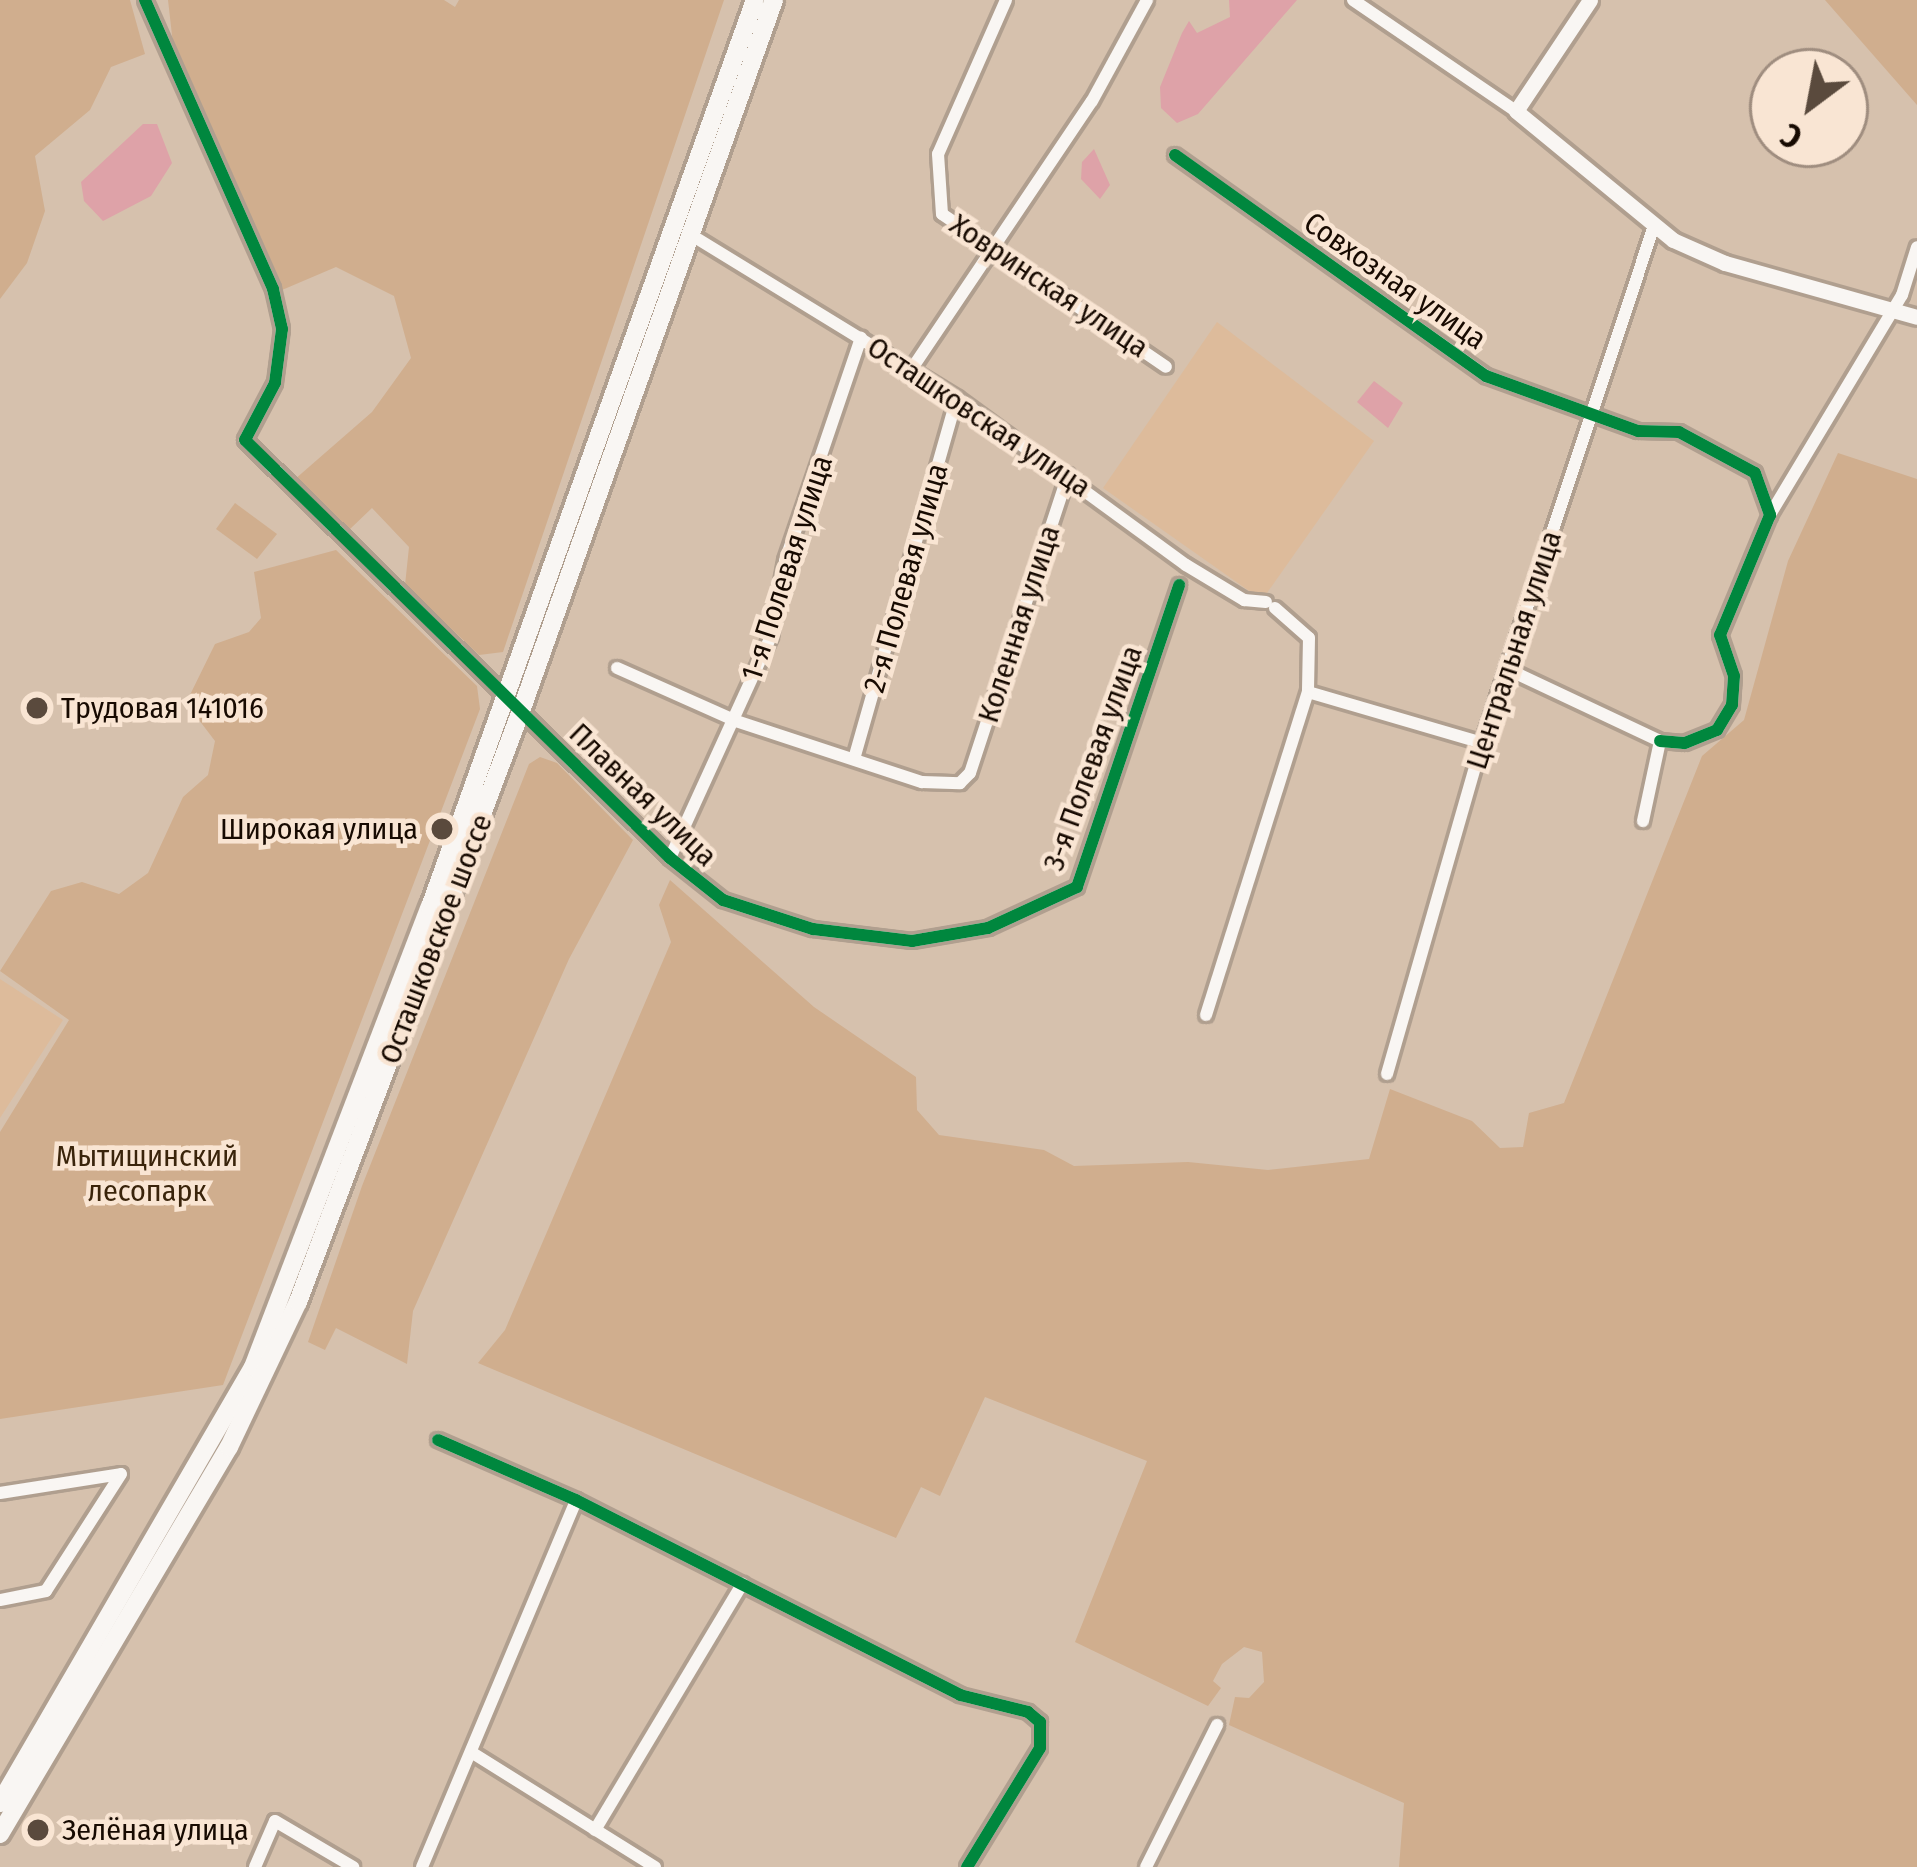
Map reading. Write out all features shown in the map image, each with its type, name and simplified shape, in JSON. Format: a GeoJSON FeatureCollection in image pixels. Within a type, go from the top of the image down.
{"type":"FeatureCollection","features":[{"type":"Feature","properties":{"kind":"main road","name":"Осташковское шоссе"},"geometry":{"type":"LineString","coordinates":[[0,1803],[253,1367],[504,695],[755,0]]}},
{"type":"Feature","properties":{"kind":"main road","name":"Осташковское шоссе"},"geometry":{"type":"LineString","coordinates":[[0,1834],[266,1374],[521,711],[687,233],[774,0]]}},
{"type":"Feature","properties":{"kind":"street","name":"Плавная улица"},"geometry":{"type":"LineString","coordinates":[[145,0],[273,289],[282,329],[275,383],[245,440],[670,858],[723,900],[857,938],[949,938],[1014,912]]}},
{"type":"Feature","properties":{"kind":"street","name":"Ховринская улица"},"geometry":{"type":"LineString","coordinates":[[1006,0],[934,173],[941,214],[1166,367]]}},
{"type":"Feature","properties":{"kind":"street"},"geometry":{"type":"LineString","coordinates":[[911,370],[995,252],[1147,0]]}},
{"type":"Feature","properties":{"kind":"street"},"geometry":{"type":"LineString","coordinates":[[1352,0],[1516,111],[1619,188],[1654,229],[1725,263],[1917,316]]}},
{"type":"Feature","properties":{"kind":"street"},"geometry":{"type":"LineString","coordinates":[[1516,111],[1590,0]]}},
{"type":"Feature","properties":{"kind":"street","name":"Совхозная улица"},"geometry":{"type":"LineString","coordinates":[[1175,155],[1486,376],[1638,431],[1679,432],[1737,460],[1768,492],[1770,515]]}},
{"type":"Feature","properties":{"kind":"street","name":"Центральная улица"},"geometry":{"type":"LineString","coordinates":[[1387,1074],[1482,742],[1654,229]]}},
{"type":"Feature","properties":{"kind":"street","name":"Осташковская улица"},"geometry":{"type":"LineString","coordinates":[[687,233],[957,398],[1186,565],[1244,600],[1271,605],[1309,638],[1308,692]]}},
{"type":"Feature","properties":{"kind":"street"},"geometry":{"type":"LineString","coordinates":[[1507,669],[1660,741],[1684,743],[1717,730],[1732,705],[1734,676],[1720,635],[1770,515],[1889,310],[1917,247]]}},
{"type":"Feature","properties":{"kind":"street","name":"1-я Полевая улица"},"geometry":{"type":"LineString","coordinates":[[670,858],[736,722],[771,636],[784,561],[861,338]]}},
{"type":"Feature","properties":{"kind":"street","name":"2-я Полевая улица"},"geometry":{"type":"LineString","coordinates":[[854,759],[957,398]]}},
{"type":"Feature","properties":{"kind":"street","name":"Коленная улица"},"geometry":{"type":"LineString","coordinates":[[854,759],[922,782],[960,783],[970,772],[1068,475]]}},
{"type":"Feature","properties":{"kind":"street","name":"3-я Полевая улица"},"geometry":{"type":"LineString","coordinates":[[1014,912],[1062,896],[1082,878],[1179,585]]}},
{"type":"Feature","properties":{"kind":"street"},"geometry":{"type":"LineString","coordinates":[[617,668],[736,722],[854,759]]}},
{"type":"Feature","properties":{"kind":"street"},"geometry":{"type":"LineString","coordinates":[[1206,1015],[1308,692],[1482,742]]}},
{"type":"Feature","properties":{"kind":"street"},"geometry":{"type":"LineString","coordinates":[[1643,821],[1660,741]]}},
{"type":"Feature","properties":{"kind":"street"},"geometry":{"type":"LineString","coordinates":[[438,1440],[576,1500],[960,1695],[1040,1722],[1040,1748],[967,1867]]}},
{"type":"Feature","properties":{"kind":"street"},"geometry":{"type":"LineString","coordinates":[[0,1493],[121,1474],[46,1592],[0,1600]]}},
{"type":"Feature","properties":{"kind":"street"},"geometry":{"type":"LineString","coordinates":[[422,1867],[576,1500]]}},
{"type":"Feature","properties":{"kind":"street"},"geometry":{"type":"LineString","coordinates":[[595,1830],[742,1584]]}},
{"type":"Feature","properties":{"kind":"street"},"geometry":{"type":"LineString","coordinates":[[1146,1867],[1217,1725]]}},
{"type":"Feature","properties":{"kind":"street"},"geometry":{"type":"LineString","coordinates":[[470,1752],[655,1867]]}},
{"type":"Feature","properties":{"kind":"street"},"geometry":{"type":"LineString","coordinates":[[255,1867],[275,1822],[353,1867]]}},
{"type":"Feature","properties":{"kind":"shaded area"},"geometry":{"type":"Polygon","coordinates":[[[1229,0],[1297,0],[1198,114],[1177,123],[1161,108],[1160,87],[1182,33],[1189,21],[1197,33],[1230,17],[1229,0]]]}},
{"type":"Feature","properties":{"kind":"shaded area"},"geometry":{"type":"Polygon","coordinates":[[[143,124],[157,124],[172,163],[151,196],[103,221],[84,201],[81,182],[143,124]]]}},
{"type":"Feature","properties":{"kind":"shaded area"},"geometry":{"type":"Polygon","coordinates":[[[1094,149],[1110,185],[1100,199],[1081,179],[1082,162],[1094,149]]]}},
{"type":"Feature","properties":{"kind":"shaded area"},"geometry":{"type":"Polygon","coordinates":[[[1217,322],[1374,441],[1262,600],[1103,488],[1217,322]]]}},
{"type":"Feature","properties":{"kind":"shaded area"},"geometry":{"type":"Polygon","coordinates":[[[1374,381],[1403,403],[1388,428],[1357,402],[1374,381]]]}},
{"type":"Feature","properties":{"kind":"shaded area"},"geometry":{"type":"Polygon","coordinates":[[[0,979],[63,1020],[0,1118],[0,979]]]}},
{"type":"Feature","properties":{"kind":"green space"},"geometry":{"type":"Polygon","coordinates":[[[0,0],[130,0],[145,54],[111,67],[90,110],[35,156],[45,211],[27,263],[0,299],[0,0]]]}},
{"type":"Feature","properties":{"kind":"green space"},"geometry":{"type":"Polygon","coordinates":[[[168,0],[444,0],[455,7],[459,0],[724,0],[503,652],[479,655],[405,585],[409,547],[372,508],[350,529],[294,480],[372,412],[411,358],[394,296],[336,267],[282,290],[177,79],[168,0]]]}},
{"type":"Feature","properties":{"kind":"green space"},"geometry":{"type":"Polygon","coordinates":[[[1825,0],[1917,0],[1917,105],[1869,48],[1825,0]]]}},
{"type":"Feature","properties":{"kind":"green space"},"geometry":{"type":"Polygon","coordinates":[[[1838,453],[1917,479],[1917,1867],[1399,1867],[1404,1803],[1229,1725],[1235,1697],[1249,1698],[1264,1682],[1262,1652],[1244,1647],[1222,1664],[1213,1681],[1221,1688],[1208,1706],[1075,1642],[1147,1461],[985,1397],[940,1496],[921,1487],[896,1538],[478,1363],[505,1330],[671,942],[659,905],[670,880],[814,1007],[916,1077],[917,1110],[939,1135],[1044,1150],[1074,1166],[1188,1162],[1268,1170],[1369,1159],[1390,1089],[1472,1121],[1500,1148],[1523,1147],[1529,1113],[1564,1103],[1702,756],[1744,720],[1788,561],[1838,453]]]}},
{"type":"Feature","properties":{"kind":"green space"},"geometry":{"type":"Polygon","coordinates":[[[235,503],[277,534],[257,559],[216,529],[235,503]]]}},
{"type":"Feature","properties":{"kind":"green space","name":"Мытищинский лесопарк"},"geometry":{"type":"Polygon","coordinates":[[[336,550],[477,686],[480,709],[223,1385],[0,1419],[0,1132],[69,1020],[0,971],[51,891],[82,882],[119,894],[148,873],[183,797],[208,775],[215,741],[186,703],[215,644],[249,632],[261,618],[254,572],[336,550]]]}},
{"type":"Feature","properties":{"kind":"green space"},"geometry":{"type":"Polygon","coordinates":[[[540,757],[557,763],[633,840],[569,959],[413,1311],[407,1364],[336,1328],[325,1350],[308,1342],[362,1186],[529,764],[540,757]]]}},
{"type":"Feature","properties":{"kind":"cycle path"},"geometry":{"type":"LineString","coordinates":[[145,0],[273,289],[282,329],[275,383],[245,440],[670,858],[723,900],[813,929],[912,941],[988,928],[1077,887],[1179,585]]}},
{"type":"Feature","properties":{"kind":"cycle path"},"geometry":{"type":"LineString","coordinates":[[1175,155],[1486,376],[1638,431],[1679,432],[1755,473],[1770,515],[1720,635],[1734,676],[1732,705],[1717,730],[1684,743],[1660,741]]}},
{"type":"Feature","properties":{"kind":"cycle path"},"geometry":{"type":"LineString","coordinates":[[438,1440],[576,1500],[960,1695],[1028,1712],[1040,1722],[1040,1748],[967,1867]]}},
{"type":"Feature","properties":{"kind":"place","name":"Трудовая 141016"},"geometry":{"type":"Point","coordinates":[37,708]}},
{"type":"Feature","properties":{"kind":"place","name":"Широкая улица"},"geometry":{"type":"Point","coordinates":[442,829]}},
{"type":"Feature","properties":{"kind":"place","name":"Зелёная улица"},"geometry":{"type":"Point","coordinates":[38,1830]}}]}
